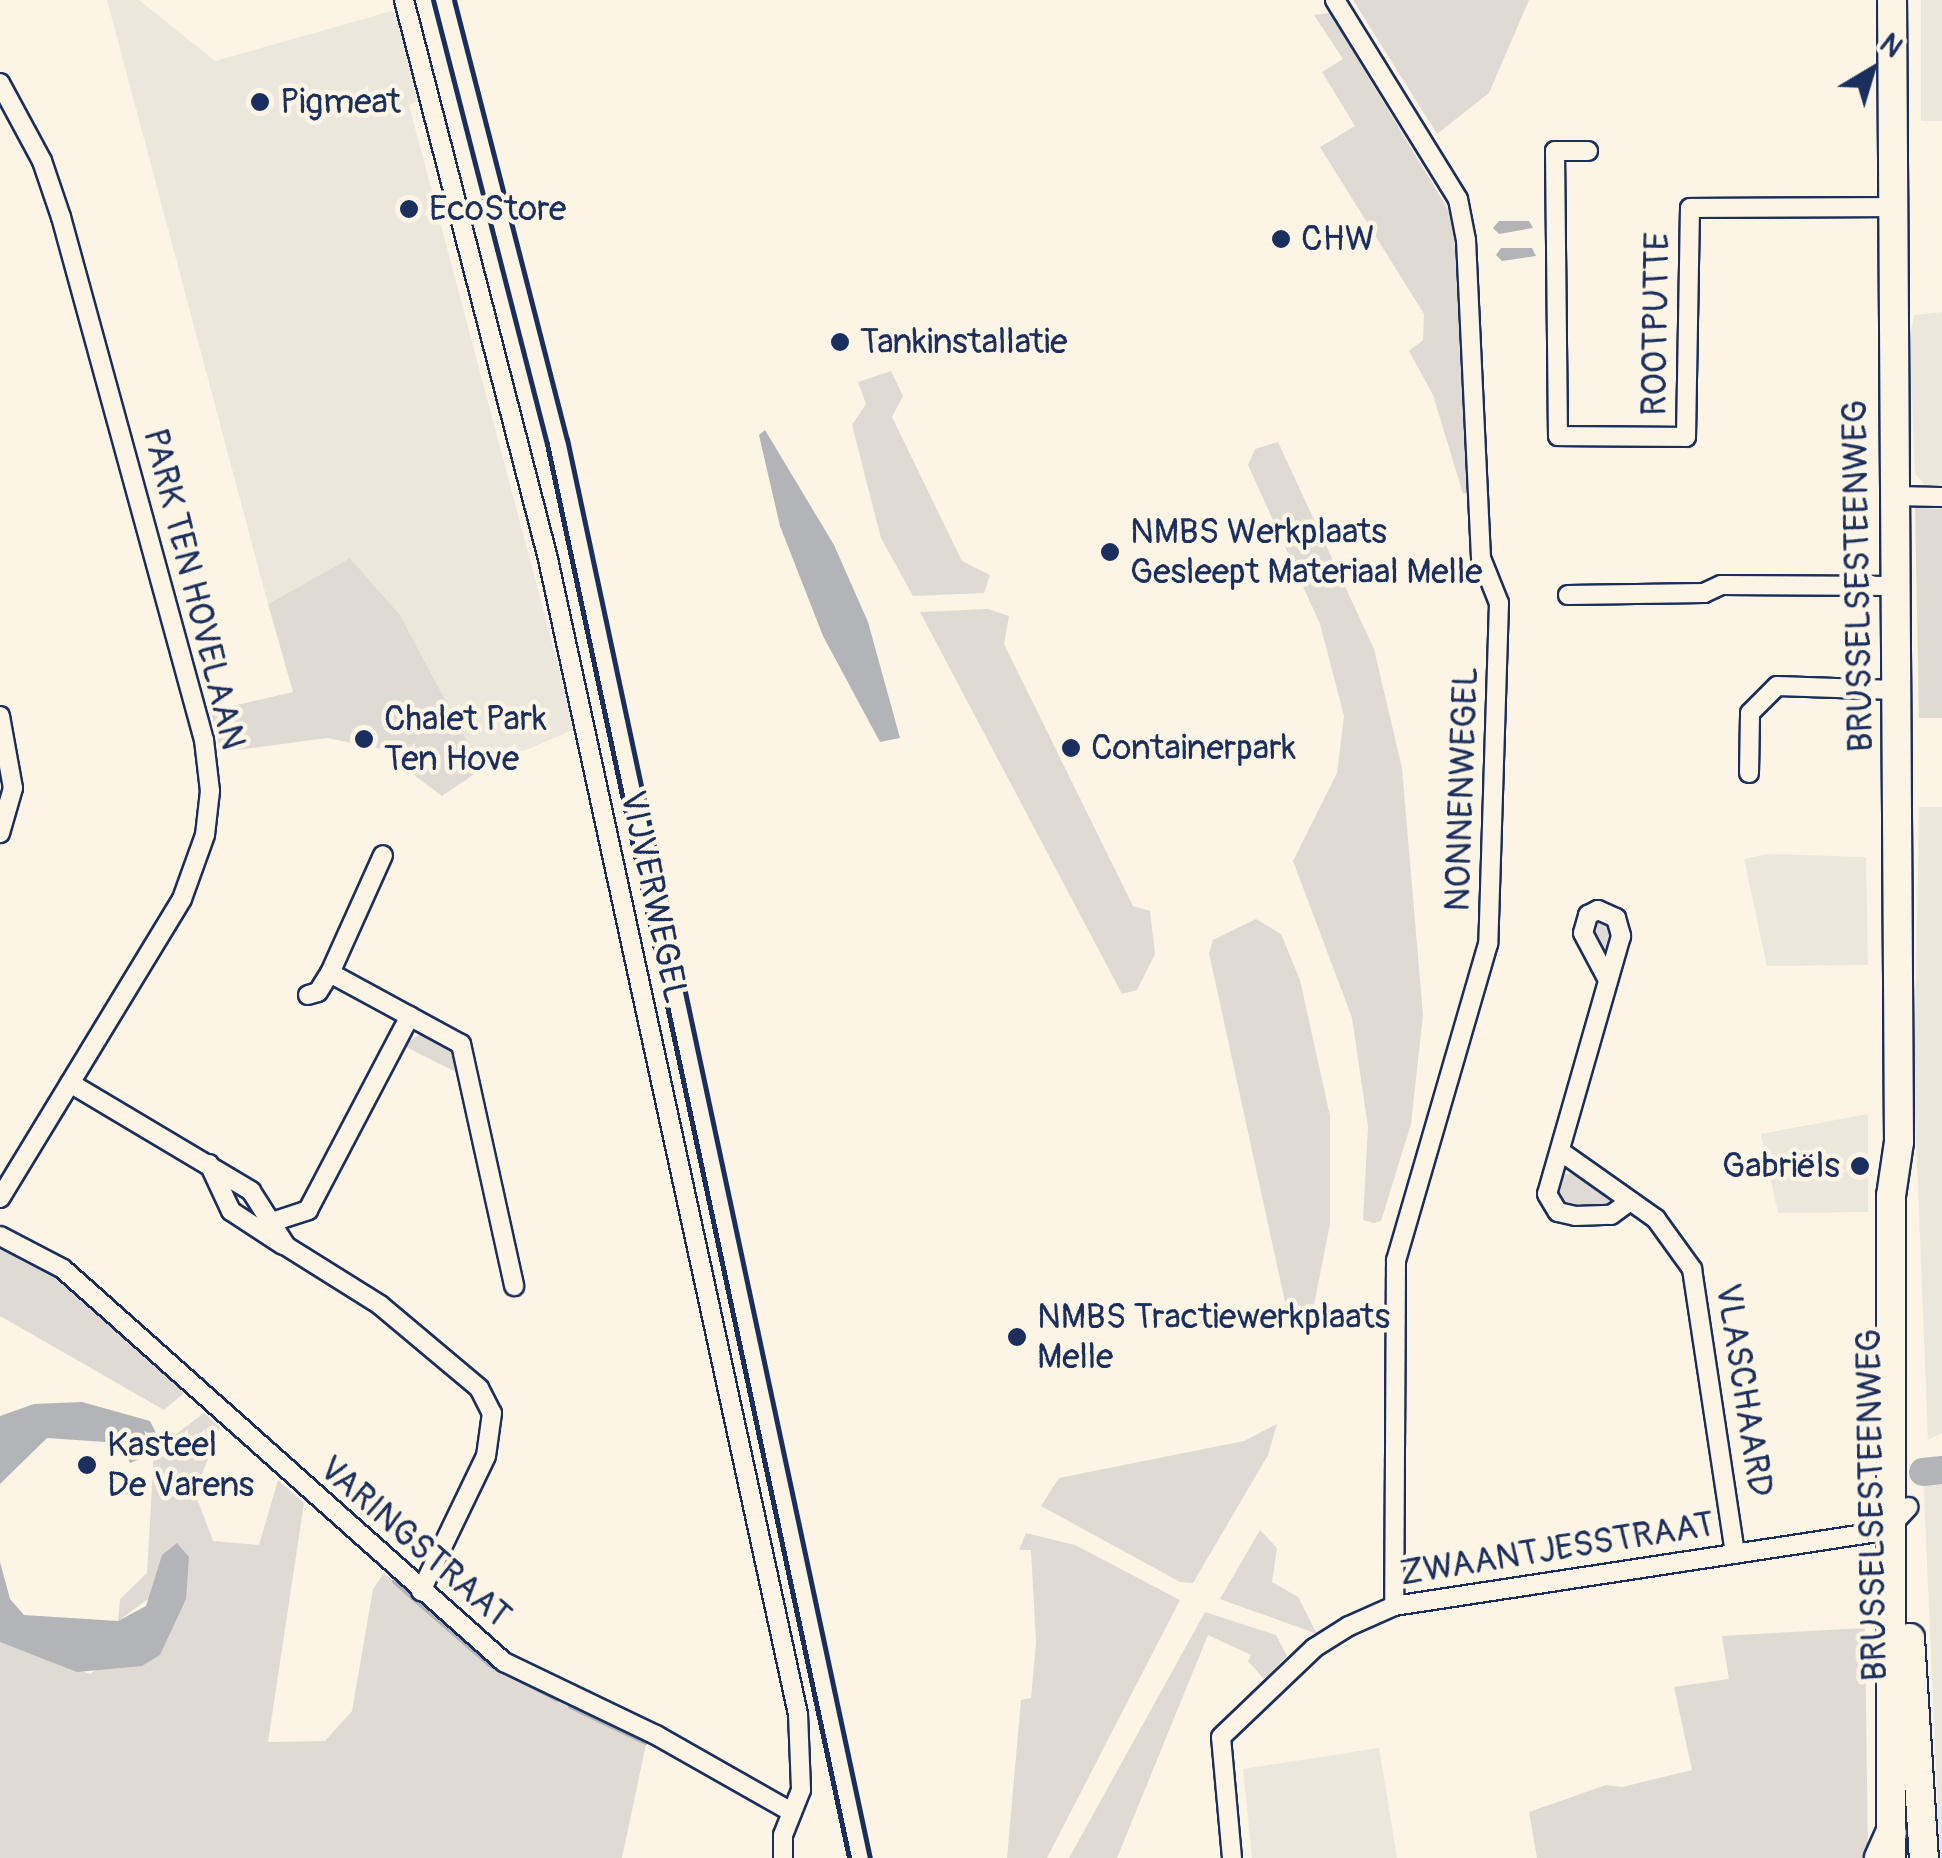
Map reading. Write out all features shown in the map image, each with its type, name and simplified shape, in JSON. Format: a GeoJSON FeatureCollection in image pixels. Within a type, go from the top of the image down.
{"type":"FeatureCollection","features":[{"type":"Feature","properties":{"kind":"main road","name":"BRUSSELSESTEENWEG"},"geometry":{"type":"LineString","coordinates":[[1892,0],[1898,1152],[1892,1180],[1902,1529],[1923,1856]]}},
{"type":"Feature","properties":{"kind":"main road","name":"BRUSSELSESTEENWEG"},"geometry":{"type":"LineString","coordinates":[[1887,1850],[1902,1529]]}},
{"type":"Feature","properties":{"kind":"street","name":"VIJVERWEGEL"},"geometry":{"type":"LineString","coordinates":[[404,0],[548,559],[788,1663],[803,1760],[801,1790],[790,1811]]}},
{"type":"Feature","properties":{"kind":"street","name":"NONNENWEGEL"},"geometry":{"type":"LineString","coordinates":[[1335,0],[1458,199],[1466,240],[1481,558],[1499,603],[1488,944],[1396,1260],[1394,1606]]}},
{"type":"Feature","properties":{"kind":"street","name":"PARK TEN HOVELAAN"},"geometry":{"type":"LineString","coordinates":[[0,83],[42,160],[61,217],[208,760],[205,835],[182,900],[0,1198]]}},
{"type":"Feature","properties":{"kind":"street","name":"ROOTPUTTE"},"geometry":{"type":"LineString","coordinates":[[1588,151],[1555,152],[1558,436],[1686,438],[1690,208],[1893,206]]}},
{"type":"Feature","properties":{"kind":"street"},"geometry":{"type":"LineString","coordinates":[[1894,496],[1942,497]]}},
{"type":"Feature","properties":{"kind":"street"},"geometry":{"type":"LineString","coordinates":[[1568,595],[1704,593],[1721,585],[1894,586]]}},
{"type":"Feature","properties":{"kind":"street"},"geometry":{"type":"LineString","coordinates":[[1749,773],[1750,713],[1777,686],[1895,690]]}},
{"type":"Feature","properties":{"kind":"street"},"geometry":{"type":"LineString","coordinates":[[0,716],[13,788],[0,833]]}},
{"type":"Feature","properties":{"kind":"street"},"geometry":{"type":"LineString","coordinates":[[308,995],[330,973],[383,855]]}},
{"type":"Feature","properties":{"kind":"street"},"geometry":{"type":"LineString","coordinates":[[330,973],[461,1044],[514,1286]]}},
{"type":"Feature","properties":{"kind":"street"},"geometry":{"type":"LineString","coordinates":[[1608,980],[1547,1194],[1558,1212],[1611,1215],[1629,1202]]}},
{"type":"Feature","properties":{"kind":"street"},"geometry":{"type":"LineString","coordinates":[[274,1221],[308,1210],[410,1016]]}},
{"type":"Feature","properties":{"kind":"street"},"geometry":{"type":"LineString","coordinates":[[70,1083],[251,1191],[274,1221],[286,1246]]}},
{"type":"Feature","properties":{"kind":"street","name":"VLASCHAARD"},"geometry":{"type":"LineString","coordinates":[[1560,1150],[1656,1220],[1692,1269],[1735,1554]]}},
{"type":"Feature","properties":{"kind":"street"},"geometry":{"type":"LineString","coordinates":[[208,1164],[231,1211],[381,1306],[479,1388],[492,1413],[486,1456],[421,1590]]}},
{"type":"Feature","properties":{"kind":"street","name":"VARINGSTRAAT"},"geometry":{"type":"LineString","coordinates":[[0,1236],[63,1269],[421,1590],[518,1671],[637,1725],[790,1811]]}},
{"type":"Feature","properties":{"kind":"street","name":"ZWAANTJESSTRAAT"},"geometry":{"type":"LineString","coordinates":[[1232,1858],[1224,1732],[1314,1648],[1394,1606],[1902,1529]]}},
{"type":"Feature","properties":{"kind":"street"},"geometry":{"type":"LineString","coordinates":[[783,1858],[790,1811]]}},
{"type":"Feature","properties":{"kind":"shaded area"},"geometry":{"type":"Polygon","coordinates":[[[107,0],[139,0],[215,61],[392,11],[401,22],[424,100],[409,105],[575,729],[482,769],[400,615],[350,558],[268,604],[107,0]]]}},
{"type":"Feature","properties":{"kind":"shaded area"},"geometry":{"type":"Polygon","coordinates":[[[1353,0],[1529,0],[1489,93],[1437,134],[1353,0]]]}},
{"type":"Feature","properties":{"kind":"shaded area"},"geometry":{"type":"Polygon","coordinates":[[[1921,0],[1942,0],[1942,121],[1921,121],[1921,0]]]}},
{"type":"Feature","properties":{"kind":"shaded area"},"geometry":{"type":"Polygon","coordinates":[[[1330,13],[1453,218],[1470,491],[1463,494],[1433,395],[1409,351],[1423,340],[1424,314],[1320,147],[1355,126],[1322,72],[1343,59],[1314,15],[1330,13]]]}},
{"type":"Feature","properties":{"kind":"shaded area"},"geometry":{"type":"Polygon","coordinates":[[[1499,221],[1529,221],[1533,228],[1499,234],[1493,228],[1499,221]]]}},
{"type":"Feature","properties":{"kind":"shaded area"},"geometry":{"type":"Polygon","coordinates":[[[1501,248],[1532,248],[1536,256],[1502,261],[1496,255],[1501,248]]]}},
{"type":"Feature","properties":{"kind":"shaded area"},"geometry":{"type":"Polygon","coordinates":[[[1942,312],[1942,489],[1927,488],[1915,474],[1910,339],[1914,315],[1942,312]]]}},
{"type":"Feature","properties":{"kind":"shaded area"},"geometry":{"type":"Polygon","coordinates":[[[891,371],[903,396],[892,417],[962,561],[990,575],[984,593],[913,596],[881,538],[852,425],[866,404],[858,382],[891,371]]]}},
{"type":"Feature","properties":{"kind":"shaded area"},"geometry":{"type":"Polygon","coordinates":[[[765,430],[834,545],[868,622],[900,738],[880,742],[823,636],[780,526],[759,435],[765,430]]]}},
{"type":"Feature","properties":{"kind":"shaded area"},"geometry":{"type":"Polygon","coordinates":[[[1278,442],[1374,649],[1402,768],[1423,1015],[1411,1124],[1381,1221],[1374,1223],[1363,1220],[1368,1127],[1352,1018],[1293,861],[1337,773],[1344,716],[1320,624],[1248,465],[1255,449],[1278,442]]]}},
{"type":"Feature","properties":{"kind":"shaded area"},"geometry":{"type":"Polygon","coordinates":[[[1915,508],[1942,509],[1942,718],[1919,718],[1915,508]]]}},
{"type":"Feature","properties":{"kind":"shaded area"},"geometry":{"type":"Polygon","coordinates":[[[350,558],[400,615],[482,769],[442,796],[415,776],[407,754],[327,738],[221,752],[211,711],[293,692],[268,604],[350,558]]]}},
{"type":"Feature","properties":{"kind":"shaded area"},"geometry":{"type":"Polygon","coordinates":[[[988,609],[1009,616],[1004,644],[1133,906],[1150,911],[1155,954],[1137,990],[1122,994],[920,612],[988,609]]]}},
{"type":"Feature","properties":{"kind":"shaded area"},"geometry":{"type":"Polygon","coordinates":[[[1919,807],[1942,807],[1942,1433],[1928,1440],[1914,1086],[1919,807]]]}},
{"type":"Feature","properties":{"kind":"shaded area"},"geometry":{"type":"Polygon","coordinates":[[[1767,854],[1866,857],[1868,965],[1767,966],[1744,859],[1767,854]]]}},
{"type":"Feature","properties":{"kind":"shaded area"},"geometry":{"type":"Polygon","coordinates":[[[1600,918],[1613,929],[1602,956],[1589,934],[1600,918]]]}},
{"type":"Feature","properties":{"kind":"shaded area"},"geometry":{"type":"Polygon","coordinates":[[[1256,919],[1281,934],[1300,980],[1330,1116],[1330,1224],[1314,1305],[1302,1330],[1287,1311],[1209,953],[1213,940],[1256,919]]]}},
{"type":"Feature","properties":{"kind":"shaded area"},"geometry":{"type":"Polygon","coordinates":[[[426,1031],[455,1048],[462,1075],[402,1045],[426,1031]]]}},
{"type":"Feature","properties":{"kind":"shaded area"},"geometry":{"type":"Polygon","coordinates":[[[1868,1114],[1868,1212],[1778,1213],[1761,1134],[1868,1114]]]}},
{"type":"Feature","properties":{"kind":"shaded area"},"geometry":{"type":"Polygon","coordinates":[[[1573,1173],[1612,1198],[1613,1207],[1567,1209],[1554,1197],[1558,1176],[1573,1173]]]}},
{"type":"Feature","properties":{"kind":"shaded area"},"geometry":{"type":"Polygon","coordinates":[[[0,1246],[67,1282],[184,1393],[164,1410],[0,1316],[0,1246]]]}},
{"type":"Feature","properties":{"kind":"shaded area"},"geometry":{"type":"Polygon","coordinates":[[[82,1402],[150,1421],[157,1435],[144,1457],[130,1463],[120,1443],[47,1438],[0,1484],[0,1416],[34,1404],[82,1402]]]}},
{"type":"Feature","properties":{"kind":"shaded area"},"geometry":{"type":"Polygon","coordinates":[[[204,1413],[220,1427],[195,1493],[213,1541],[259,1545],[278,1480],[304,1503],[268,1742],[325,1741],[352,1711],[373,1589],[384,1573],[497,1670],[646,1744],[622,1858],[0,1858],[0,1642],[90,1674],[178,1614],[186,1599],[162,1555],[151,1597],[118,1621],[120,1599],[147,1573],[154,1451],[204,1413]]]}},
{"type":"Feature","properties":{"kind":"shaded area"},"geometry":{"type":"Polygon","coordinates":[[[1277,1424],[1268,1455],[1193,1583],[1180,1582],[1041,1506],[1059,1478],[1244,1441],[1277,1424]]]}},
{"type":"Feature","properties":{"kind":"shaded area"},"geometry":{"type":"Polygon","coordinates":[[[1942,1470],[1942,1858],[1940,1858],[1923,1472],[1942,1470]]]}},
{"type":"Feature","properties":{"kind":"shaded area"},"geometry":{"type":"Polygon","coordinates":[[[1260,1530],[1277,1548],[1272,1582],[1298,1597],[1317,1634],[1220,1599],[1260,1530]]]}},
{"type":"Feature","properties":{"kind":"shaded area"},"geometry":{"type":"Polygon","coordinates":[[[1026,1533],[1075,1545],[1180,1600],[1047,1858],[1007,1858],[1021,1700],[1031,1698],[1036,1643],[1031,1550],[1019,1550],[1026,1533]]]}},
{"type":"Feature","properties":{"kind":"shaded area"},"geometry":{"type":"Polygon","coordinates":[[[177,1543],[189,1557],[186,1599],[160,1655],[142,1666],[77,1672],[0,1642],[0,1562],[10,1599],[24,1615],[118,1621],[146,1606],[162,1555],[177,1543]]]}},
{"type":"Feature","properties":{"kind":"shaded area"},"geometry":{"type":"Polygon","coordinates":[[[1205,1612],[1276,1635],[1287,1656],[1264,1679],[1248,1661],[1251,1655],[1208,1635],[1117,1858],[1069,1858],[1205,1612]]]}},
{"type":"Feature","properties":{"kind":"shaded area"},"geometry":{"type":"Polygon","coordinates":[[[1865,1628],[1868,1858],[1537,1858],[1529,1812],[1606,1785],[1622,1787],[1692,1770],[1674,1687],[1729,1679],[1722,1636],[1865,1628]]]}},
{"type":"Feature","properties":{"kind":"shaded area"},"geometry":{"type":"Polygon","coordinates":[[[1379,1748],[1397,1858],[1252,1858],[1243,1769],[1379,1748]]]}},
{"type":"Feature","properties":{"kind":"waterway"},"geometry":{"type":"LineString","coordinates":[[1923,1472],[1942,1470]]}},
{"type":"Feature","properties":{"kind":"waterway"},"geometry":{"type":"LineString","coordinates":[[394,1581],[489,1664],[557,1699]]}},
{"type":"Feature","properties":{"kind":"waterway"},"geometry":{"type":"LineString","coordinates":[[570,1706],[645,1742]]}},
{"type":"Feature","properties":{"kind":"railway"},"geometry":{"type":"LineString","coordinates":[[433,0],[547,444],[849,1858]]}},
{"type":"Feature","properties":{"kind":"railway"},"geometry":{"type":"LineString","coordinates":[[454,0],[567,439],[870,1858]]}},
{"type":"Feature","properties":{"kind":"place","name":"Pigmeat"},"geometry":{"type":"Point","coordinates":[260,102]}},
{"type":"Feature","properties":{"kind":"place","name":"EcoStore"},"geometry":{"type":"Point","coordinates":[409,209]}},
{"type":"Feature","properties":{"kind":"place","name":"CHW"},"geometry":{"type":"Point","coordinates":[1281,239]}},
{"type":"Feature","properties":{"kind":"place","name":"Tankinstallatie"},"geometry":{"type":"Point","coordinates":[840,342]}},
{"type":"Feature","properties":{"kind":"place","name":"NMBS Werkplaats Gesleept Materiaal Melle"},"geometry":{"type":"Point","coordinates":[1110,552]}},
{"type":"Feature","properties":{"kind":"place","name":"Chalet Park Ten Hove"},"geometry":{"type":"Point","coordinates":[364,739]}},
{"type":"Feature","properties":{"kind":"place","name":"Containerpark"},"geometry":{"type":"Point","coordinates":[1071,748]}},
{"type":"Feature","properties":{"kind":"place","name":"Gabriëls"},"geometry":{"type":"Point","coordinates":[1860,1166]}},
{"type":"Feature","properties":{"kind":"place","name":"NMBS Tractiewerkplaats Melle"},"geometry":{"type":"Point","coordinates":[1017,1337]}},
{"type":"Feature","properties":{"kind":"place","name":"Kasteel De Varens"},"geometry":{"type":"Point","coordinates":[87,1465]}}]}
